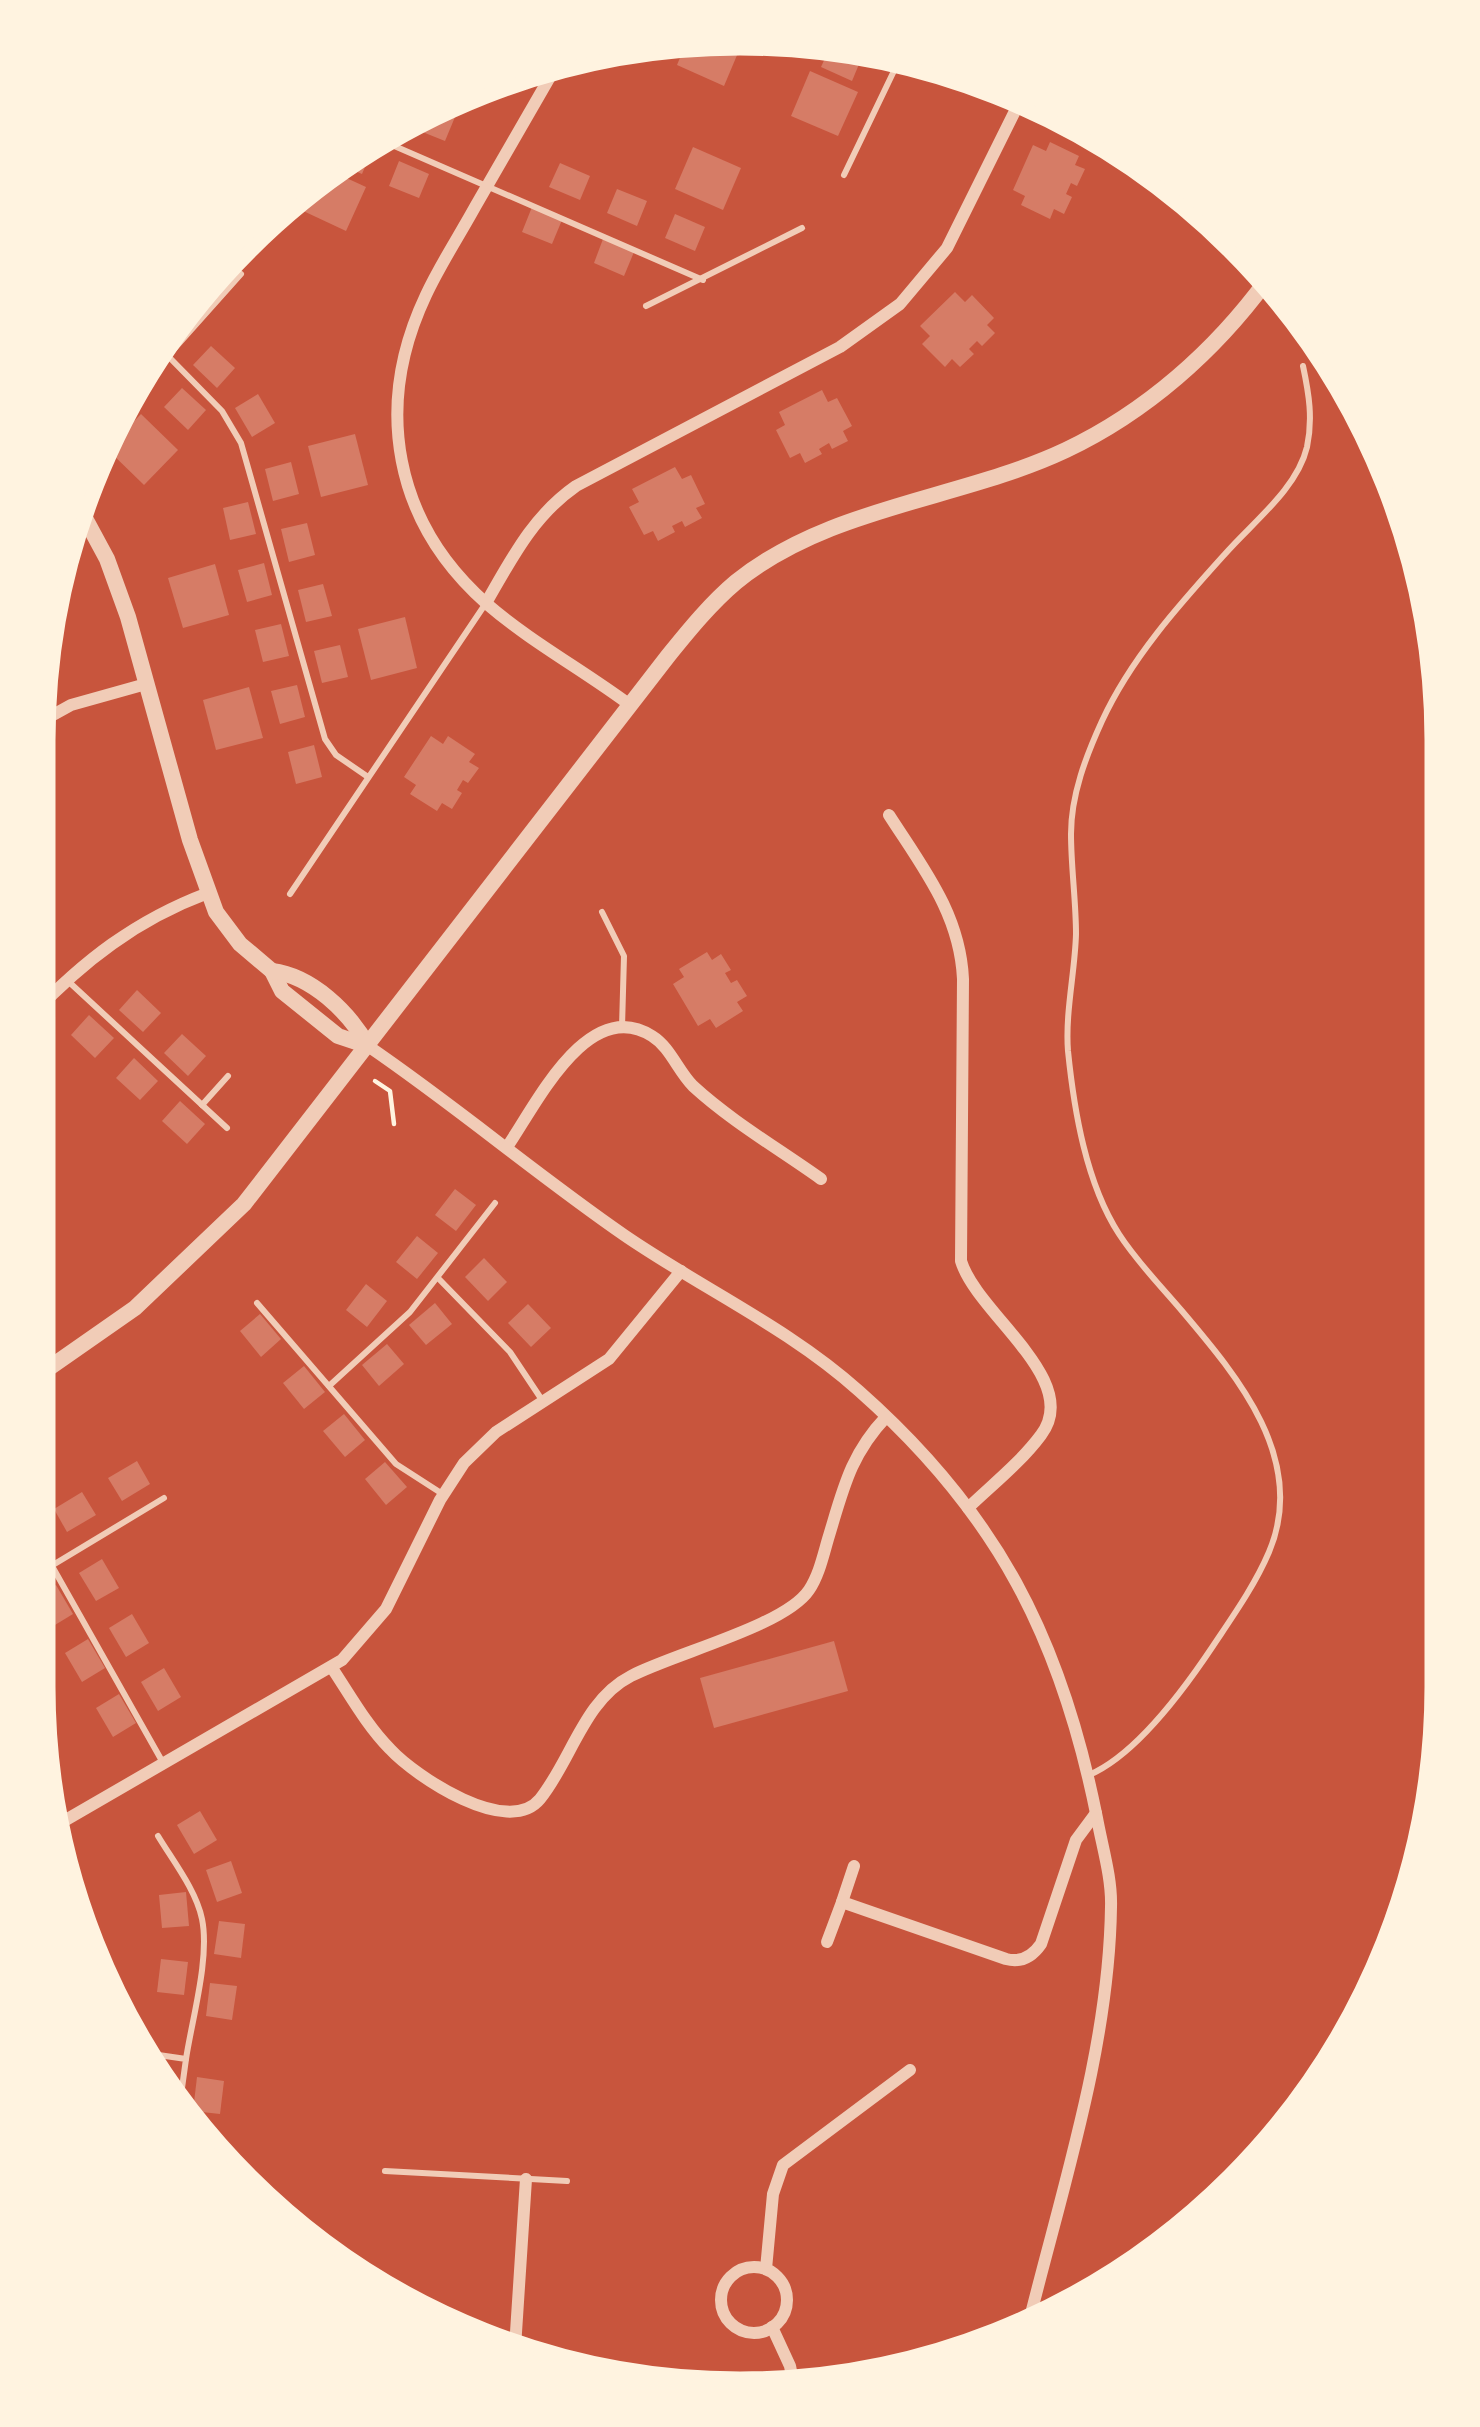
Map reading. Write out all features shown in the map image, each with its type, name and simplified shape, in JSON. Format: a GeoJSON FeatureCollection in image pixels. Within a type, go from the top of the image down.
{"type":"FeatureCollection","features":[{"type":"Feature","properties":{"kind":"street"},"geometry":{"type":"LineString","coordinates":[[551,75],[425,298],[404,355],[397,412],[405,475],[425,532],[486,603],[629,705]]}},
{"type":"Feature","properties":{"kind":"street"},"geometry":{"type":"LineString","coordinates":[[486,603],[531,526],[552,502],[840,346],[900,304],[947,248],[1018,107]]}},
{"type":"Feature","properties":{"kind":"street"},"geometry":{"type":"LineString","coordinates":[[48,1369],[135,1308],[244,1204],[710,607],[758,566],[826,531],[1029,466],[1101,432],[1182,375],[1243,314],[1262,287]]}},
{"type":"Feature","properties":{"kind":"street"},"geometry":{"type":"LineString","coordinates":[[85,518],[107,560],[208,893],[226,928],[272,971],[282,992],[338,1036],[368,1046],[625,1236],[816,1357],[924,1451],[1006,1562],[1039,1625],[1076,1720],[1112,1900],[1097,2042],[1031,2315]]}},
{"type":"Feature","properties":{"kind":"street"},"geometry":{"type":"LineString","coordinates":[[49,717],[71,705],[146,684]]}},
{"type":"Feature","properties":{"kind":"street"},"geometry":{"type":"LineString","coordinates":[[889,815],[941,896],[959,945],[963,979],[961,1261],[974,1288],[1041,1373],[1051,1396],[1044,1432],[968,1508]]}},
{"type":"Feature","properties":{"kind":"street"},"geometry":{"type":"LineString","coordinates":[[48,998],[122,934],[208,893]]}},
{"type":"Feature","properties":{"kind":"street"},"geometry":{"type":"LineString","coordinates":[[507,1147],[584,1040],[602,1030],[622,1027],[655,1038],[691,1084],[821,1179]]}},
{"type":"Feature","properties":{"kind":"street"},"geometry":{"type":"LineString","coordinates":[[61,1820],[332,1668],[358,1645],[386,1609],[444,1494],[479,1447],[610,1359],[681,1271]]}},
{"type":"Feature","properties":{"kind":"street"},"geometry":{"type":"LineString","coordinates":[[332,1668],[387,1747],[413,1769],[494,1812],[526,1810],[540,1798],[595,1707],[614,1685],[662,1659],[781,1616],[802,1600],[816,1578],[852,1463],[862,1442],[886,1418]]}},
{"type":"Feature","properties":{"kind":"street"},"geometry":{"type":"LineString","coordinates":[[842,1903],[1006,1959],[1023,1959],[1041,1944],[1076,1840],[1096,1813]]}},
{"type":"Feature","properties":{"kind":"street"},"geometry":{"type":"LineString","coordinates":[[827,1942],[854,1866]]}},
{"type":"Feature","properties":{"kind":"street"},"geometry":{"type":"LineString","coordinates":[[766,2269],[775,2182],[783,2165],[910,2071]]}},
{"type":"Feature","properties":{"kind":"street"},"geometry":{"type":"LineString","coordinates":[[515,2341],[526,2179]]}},
{"type":"Feature","properties":{"kind":"street"},"geometry":{"type":"LineString","coordinates":[[751,2266],[766,2269],[782,2281],[787,2296],[783,2316],[772,2327],[754,2333],[739,2329],[727,2318],[721,2303],[723,2288],[732,2274],[751,2266]]}},
{"type":"Feature","properties":{"kind":"street"},"geometry":{"type":"LineString","coordinates":[[772,2327],[792,2377]]}},
{"type":"Feature","properties":{"kind":"lane"},"geometry":{"type":"LineString","coordinates":[[844,175],[896,66]]}},
{"type":"Feature","properties":{"kind":"lane"},"geometry":{"type":"LineString","coordinates":[[389,144],[703,280]]}},
{"type":"Feature","properties":{"kind":"lane"},"geometry":{"type":"LineString","coordinates":[[646,306],[802,228]]}},
{"type":"Feature","properties":{"kind":"lane"},"geometry":{"type":"LineString","coordinates":[[162,361],[241,274]]}},
{"type":"Feature","properties":{"kind":"lane"},"geometry":{"type":"LineString","coordinates":[[167,355],[209,397],[241,442],[326,739],[336,755],[368,777]]}},
{"type":"Feature","properties":{"kind":"lane"},"geometry":{"type":"LineString","coordinates":[[1089,1775],[1111,1766],[1195,1673],[1270,1549],[1281,1497],[1276,1455],[1245,1391],[1142,1267],[1116,1230],[1096,1184],[1073,1093],[1067,1044],[1076,930],[1071,828],[1080,775],[1117,690],[1146,645],[1286,488],[1306,450],[1311,404],[1303,366]]}},
{"type":"Feature","properties":{"kind":"lane"},"geometry":{"type":"LineString","coordinates":[[290,894],[486,603]]}},
{"type":"Feature","properties":{"kind":"lane"},"geometry":{"type":"LineString","coordinates":[[602,912],[626,967],[622,1027]]}},
{"type":"Feature","properties":{"kind":"lane"},"geometry":{"type":"LineString","coordinates":[[66,979],[227,1128]]}},
{"type":"Feature","properties":{"kind":"lane"},"geometry":{"type":"LineString","coordinates":[[202,1105],[228,1076]]}},
{"type":"Feature","properties":{"kind":"lane"},"geometry":{"type":"LineString","coordinates":[[328,1386],[410,1312],[496,1204]]}},
{"type":"Feature","properties":{"kind":"lane"},"geometry":{"type":"LineString","coordinates":[[437,1277],[519,1362],[544,1403]]}},
{"type":"Feature","properties":{"kind":"lane"},"geometry":{"type":"LineString","coordinates":[[257,1303],[404,1472],[444,1494]]}},
{"type":"Feature","properties":{"kind":"lane"},"geometry":{"type":"LineString","coordinates":[[48,1568],[164,1498]]}},
{"type":"Feature","properties":{"kind":"lane"},"geometry":{"type":"LineString","coordinates":[[52,1566],[164,1764]]}},
{"type":"Feature","properties":{"kind":"lane"},"geometry":{"type":"LineString","coordinates":[[158,1836],[202,1920],[202,1954],[181,2094]]}},
{"type":"Feature","properties":{"kind":"lane"},"geometry":{"type":"LineString","coordinates":[[155,2055],[186,2059]]}},
{"type":"Feature","properties":{"kind":"lane"},"geometry":{"type":"LineString","coordinates":[[385,2171],[567,2181]]}},
{"type":"Feature","properties":{"kind":"path"},"geometry":{"type":"LineString","coordinates":[[375,1081],[390,1091],[394,1124]]}},
{"type":"Feature","properties":{"kind":"building"},"geometry":{"type":"Polygon","coordinates":[[[740,48],[724,86],[677,65],[683,50],[740,48]]]}},
{"type":"Feature","properties":{"kind":"building"},"geometry":{"type":"Polygon","coordinates":[[[827,54],[861,59],[852,81],[821,67],[827,54]]]}},
{"type":"Feature","properties":{"kind":"building"},"geometry":{"type":"Polygon","coordinates":[[[810,71],[858,92],[838,136],[791,116],[810,71]]]}},
{"type":"Feature","properties":{"kind":"building"},"geometry":{"type":"Polygon","coordinates":[[[446,114],[455,117],[445,141],[415,129],[446,114]]]}},
{"type":"Feature","properties":{"kind":"building"},"geometry":{"type":"Polygon","coordinates":[[[1050,142],[1079,156],[1075,165],[1085,169],[1077,186],[1071,183],[1066,194],[1072,197],[1064,214],[1054,209],[1050,219],[1021,205],[1025,196],[1013,190],[1033,145],[1046,151],[1050,142]]]}},
{"type":"Feature","properties":{"kind":"building"},"geometry":{"type":"Polygon","coordinates":[[[693,147],[741,168],[723,210],[675,189],[693,147]]]}},
{"type":"Feature","properties":{"kind":"building"},"geometry":{"type":"Polygon","coordinates":[[[369,157],[362,174],[350,169],[369,157]]]}},
{"type":"Feature","properties":{"kind":"building"},"geometry":{"type":"Polygon","coordinates":[[[399,161],[429,174],[419,198],[389,186],[399,161]]]}},
{"type":"Feature","properties":{"kind":"building"},"geometry":{"type":"Polygon","coordinates":[[[560,163],[590,176],[580,200],[549,187],[560,163]]]}},
{"type":"Feature","properties":{"kind":"building"},"geometry":{"type":"Polygon","coordinates":[[[341,176],[366,187],[346,231],[299,209],[341,176]]]}},
{"type":"Feature","properties":{"kind":"building"},"geometry":{"type":"Polygon","coordinates":[[[617,189],[647,201],[637,226],[607,213],[617,189]]]}},
{"type":"Feature","properties":{"kind":"building"},"geometry":{"type":"Polygon","coordinates":[[[532,207],[562,220],[552,244],[522,232],[532,207]]]}},
{"type":"Feature","properties":{"kind":"building"},"geometry":{"type":"Polygon","coordinates":[[[675,214],[705,227],[695,251],[665,238],[675,214]]]}},
{"type":"Feature","properties":{"kind":"building"},"geometry":{"type":"Polygon","coordinates":[[[603,239],[634,252],[624,276],[594,263],[603,239]]]}},
{"type":"Feature","properties":{"kind":"building"},"geometry":{"type":"Polygon","coordinates":[[[955,292],[965,302],[972,295],[994,318],[987,325],[995,333],[982,346],[977,341],[969,349],[974,354],[960,367],[952,359],[945,367],[922,344],[930,336],[920,326],[955,292]]]}},
{"type":"Feature","properties":{"kind":"building"},"geometry":{"type":"Polygon","coordinates":[[[211,346],[235,368],[217,388],[193,365],[211,346]]]}},
{"type":"Feature","properties":{"kind":"building"},"geometry":{"type":"Polygon","coordinates":[[[182,388],[206,410],[188,430],[164,407],[182,388]]]}},
{"type":"Feature","properties":{"kind":"building"},"geometry":{"type":"Polygon","coordinates":[[[822,390],[828,402],[837,398],[852,426],[843,431],[848,441],[832,449],[829,443],[819,449],[822,454],[805,463],[800,453],[790,458],[776,430],[785,425],[779,412],[822,390]]]}},
{"type":"Feature","properties":{"kind":"building"},"geometry":{"type":"Polygon","coordinates":[[[258,394],[275,423],[252,437],[235,408],[258,394]]]}},
{"type":"Feature","properties":{"kind":"building"},"geometry":{"type":"Polygon","coordinates":[[[141,414],[178,450],[144,485],[111,453],[117,439],[141,414]]]}},
{"type":"Feature","properties":{"kind":"building"},"geometry":{"type":"Polygon","coordinates":[[[355,434],[368,485],[321,497],[308,446],[355,434]]]}},
{"type":"Feature","properties":{"kind":"building"},"geometry":{"type":"Polygon","coordinates":[[[291,462],[299,494],[273,501],[265,469],[291,462]]]}},
{"type":"Feature","properties":{"kind":"building"},"geometry":{"type":"Polygon","coordinates":[[[675,467],[682,479],[691,475],[705,504],[696,508],[702,518],[685,527],[682,521],[672,526],[675,532],[658,541],[653,531],[644,535],[629,507],[639,502],[632,489],[675,467]]]}},
{"type":"Feature","properties":{"kind":"building"},"geometry":{"type":"Polygon","coordinates":[[[248,502],[256,534],[230,540],[223,508],[248,502]]]}},
{"type":"Feature","properties":{"kind":"building"},"geometry":{"type":"Polygon","coordinates":[[[307,523],[315,555],[289,562],[281,529],[307,523]]]}},
{"type":"Feature","properties":{"kind":"building"},"geometry":{"type":"Polygon","coordinates":[[[264,563],[272,595],[247,602],[238,570],[264,563]]]}},
{"type":"Feature","properties":{"kind":"building"},"geometry":{"type":"Polygon","coordinates":[[[215,564],[229,615],[183,628],[168,578],[215,564]]]}},
{"type":"Feature","properties":{"kind":"building"},"geometry":{"type":"Polygon","coordinates":[[[323,584],[332,616],[306,622],[298,590],[323,584]]]}},
{"type":"Feature","properties":{"kind":"building"},"geometry":{"type":"Polygon","coordinates":[[[405,617],[417,668],[371,680],[358,629],[405,617]]]}},
{"type":"Feature","properties":{"kind":"building"},"geometry":{"type":"Polygon","coordinates":[[[281,624],[289,656],[263,662],[255,630],[281,624]]]}},
{"type":"Feature","properties":{"kind":"building"},"geometry":{"type":"Polygon","coordinates":[[[340,645],[348,677],[322,683],[314,651],[340,645]]]}},
{"type":"Feature","properties":{"kind":"building"},"geometry":{"type":"Polygon","coordinates":[[[297,685],[305,717],[280,724],[271,691],[297,685]]]}},
{"type":"Feature","properties":{"kind":"building"},"geometry":{"type":"Polygon","coordinates":[[[249,687],[263,738],[216,750],[203,700],[249,687]]]}},
{"type":"Feature","properties":{"kind":"building"},"geometry":{"type":"Polygon","coordinates":[[[431,736],[443,744],[448,736],[475,754],[469,762],[479,768],[468,783],[463,780],[457,790],[462,793],[452,809],[442,803],[437,811],[410,794],[416,785],[404,777],[431,736]]]}},
{"type":"Feature","properties":{"kind":"building"},"geometry":{"type":"Polygon","coordinates":[[[314,745],[322,777],[296,784],[288,752],[314,745]]]}},
{"type":"Feature","properties":{"kind":"building"},"geometry":{"type":"Polygon","coordinates":[[[707,952],[712,960],[721,954],[731,970],[725,973],[731,983],[737,980],[747,996],[737,1002],[743,1011],[716,1028],[710,1019],[698,1026],[673,984],[684,977],[679,969],[707,952]]]}},
{"type":"Feature","properties":{"kind":"building"},"geometry":{"type":"Polygon","coordinates":[[[137,990],[161,1013],[143,1032],[119,1010],[137,990]]]}},
{"type":"Feature","properties":{"kind":"building"},"geometry":{"type":"Polygon","coordinates":[[[89,1015],[114,1038],[95,1058],[71,1035],[89,1015]]]}},
{"type":"Feature","properties":{"kind":"building"},"geometry":{"type":"Polygon","coordinates":[[[182,1034],[206,1056],[188,1076],[164,1053],[182,1034]]]}},
{"type":"Feature","properties":{"kind":"building"},"geometry":{"type":"Polygon","coordinates":[[[134,1058],[158,1081],[140,1100],[116,1078],[134,1058]]]}},
{"type":"Feature","properties":{"kind":"building"},"geometry":{"type":"Polygon","coordinates":[[[180,1101],[205,1124],[187,1144],[162,1121],[180,1101]]]}},
{"type":"Feature","properties":{"kind":"building"},"geometry":{"type":"Polygon","coordinates":[[[455,1189],[476,1205],[456,1231],[435,1215],[455,1189]]]}},
{"type":"Feature","properties":{"kind":"building"},"geometry":{"type":"Polygon","coordinates":[[[417,1236],[438,1253],[417,1279],[396,1262],[417,1236]]]}},
{"type":"Feature","properties":{"kind":"building"},"geometry":{"type":"Polygon","coordinates":[[[484,1258],[507,1282],[488,1301],[465,1277],[484,1258]]]}},
{"type":"Feature","properties":{"kind":"building"},"geometry":{"type":"Polygon","coordinates":[[[366,1284],[387,1301],[367,1327],[346,1310],[366,1284]]]}},
{"type":"Feature","properties":{"kind":"building"},"geometry":{"type":"Polygon","coordinates":[[[435,1303],[452,1324],[426,1345],[409,1325],[435,1303]]]}},
{"type":"Feature","properties":{"kind":"building"},"geometry":{"type":"Polygon","coordinates":[[[528,1304],[551,1328],[531,1347],[508,1323],[528,1304]]]}},
{"type":"Feature","properties":{"kind":"building"},"geometry":{"type":"Polygon","coordinates":[[[260,1314],[281,1339],[261,1357],[240,1331],[260,1314]]]}},
{"type":"Feature","properties":{"kind":"building"},"geometry":{"type":"Polygon","coordinates":[[[387,1344],[404,1364],[379,1386],[362,1365],[387,1344]]]}},
{"type":"Feature","properties":{"kind":"building"},"geometry":{"type":"Polygon","coordinates":[[[304,1366],[325,1392],[304,1409],[283,1383],[304,1366]]]}},
{"type":"Feature","properties":{"kind":"building"},"geometry":{"type":"Polygon","coordinates":[[[344,1414],[365,1440],[345,1457],[323,1431],[344,1414]]]}},
{"type":"Feature","properties":{"kind":"building"},"geometry":{"type":"Polygon","coordinates":[[[137,1461],[150,1484],[122,1501],[108,1478],[137,1461]]]}},
{"type":"Feature","properties":{"kind":"building"},"geometry":{"type":"Polygon","coordinates":[[[385,1462],[407,1487],[386,1505],[365,1479],[385,1462]]]}},
{"type":"Feature","properties":{"kind":"building"},"geometry":{"type":"Polygon","coordinates":[[[82,1492],[96,1515],[67,1532],[54,1509],[82,1492]]]}},
{"type":"Feature","properties":{"kind":"building"},"geometry":{"type":"Polygon","coordinates":[[[102,1559],[119,1588],[96,1601],[79,1573],[102,1559]]]}},
{"type":"Feature","properties":{"kind":"building"},"geometry":{"type":"Polygon","coordinates":[[[56,1585],[73,1614],[50,1628],[48,1625],[48,1590],[56,1585]]]}},
{"type":"Feature","properties":{"kind":"building"},"geometry":{"type":"Polygon","coordinates":[[[132,1614],[149,1643],[126,1657],[109,1628],[132,1614]]]}},
{"type":"Feature","properties":{"kind":"building"},"geometry":{"type":"Polygon","coordinates":[[[88,1639],[105,1668],[82,1682],[65,1653],[88,1639]]]}},
{"type":"Feature","properties":{"kind":"building"},"geometry":{"type":"Polygon","coordinates":[[[834,1641],[848,1691],[714,1728],[700,1678],[834,1641]]]}},
{"type":"Feature","properties":{"kind":"building"},"geometry":{"type":"Polygon","coordinates":[[[164,1668],[181,1697],[158,1711],[141,1682],[164,1668]]]}},
{"type":"Feature","properties":{"kind":"building"},"geometry":{"type":"Polygon","coordinates":[[[119,1694],[136,1723],[113,1737],[96,1708],[119,1694]]]}},
{"type":"Feature","properties":{"kind":"building"},"geometry":{"type":"Polygon","coordinates":[[[200,1811],[217,1840],[194,1854],[177,1825],[200,1811]]]}},
{"type":"Feature","properties":{"kind":"building"},"geometry":{"type":"Polygon","coordinates":[[[231,1861],[242,1893],[217,1902],[206,1870],[231,1861]]]}},
{"type":"Feature","properties":{"kind":"building"},"geometry":{"type":"Polygon","coordinates":[[[186,1892],[189,1926],[162,1928],[159,1895],[186,1892]]]}},
{"type":"Feature","properties":{"kind":"building"},"geometry":{"type":"Polygon","coordinates":[[[219,1921],[245,1924],[241,1958],[214,1954],[219,1921]]]}},
{"type":"Feature","properties":{"kind":"building"},"geometry":{"type":"Polygon","coordinates":[[[161,1959],[188,1962],[184,1995],[157,1992],[161,1959]]]}},
{"type":"Feature","properties":{"kind":"building"},"geometry":{"type":"Polygon","coordinates":[[[210,1983],[237,1986],[232,2020],[206,2016],[210,1983]]]}},
{"type":"Feature","properties":{"kind":"building"},"geometry":{"type":"Polygon","coordinates":[[[197,2077],[224,2081],[220,2114],[193,2110],[197,2077]]]}}]}
